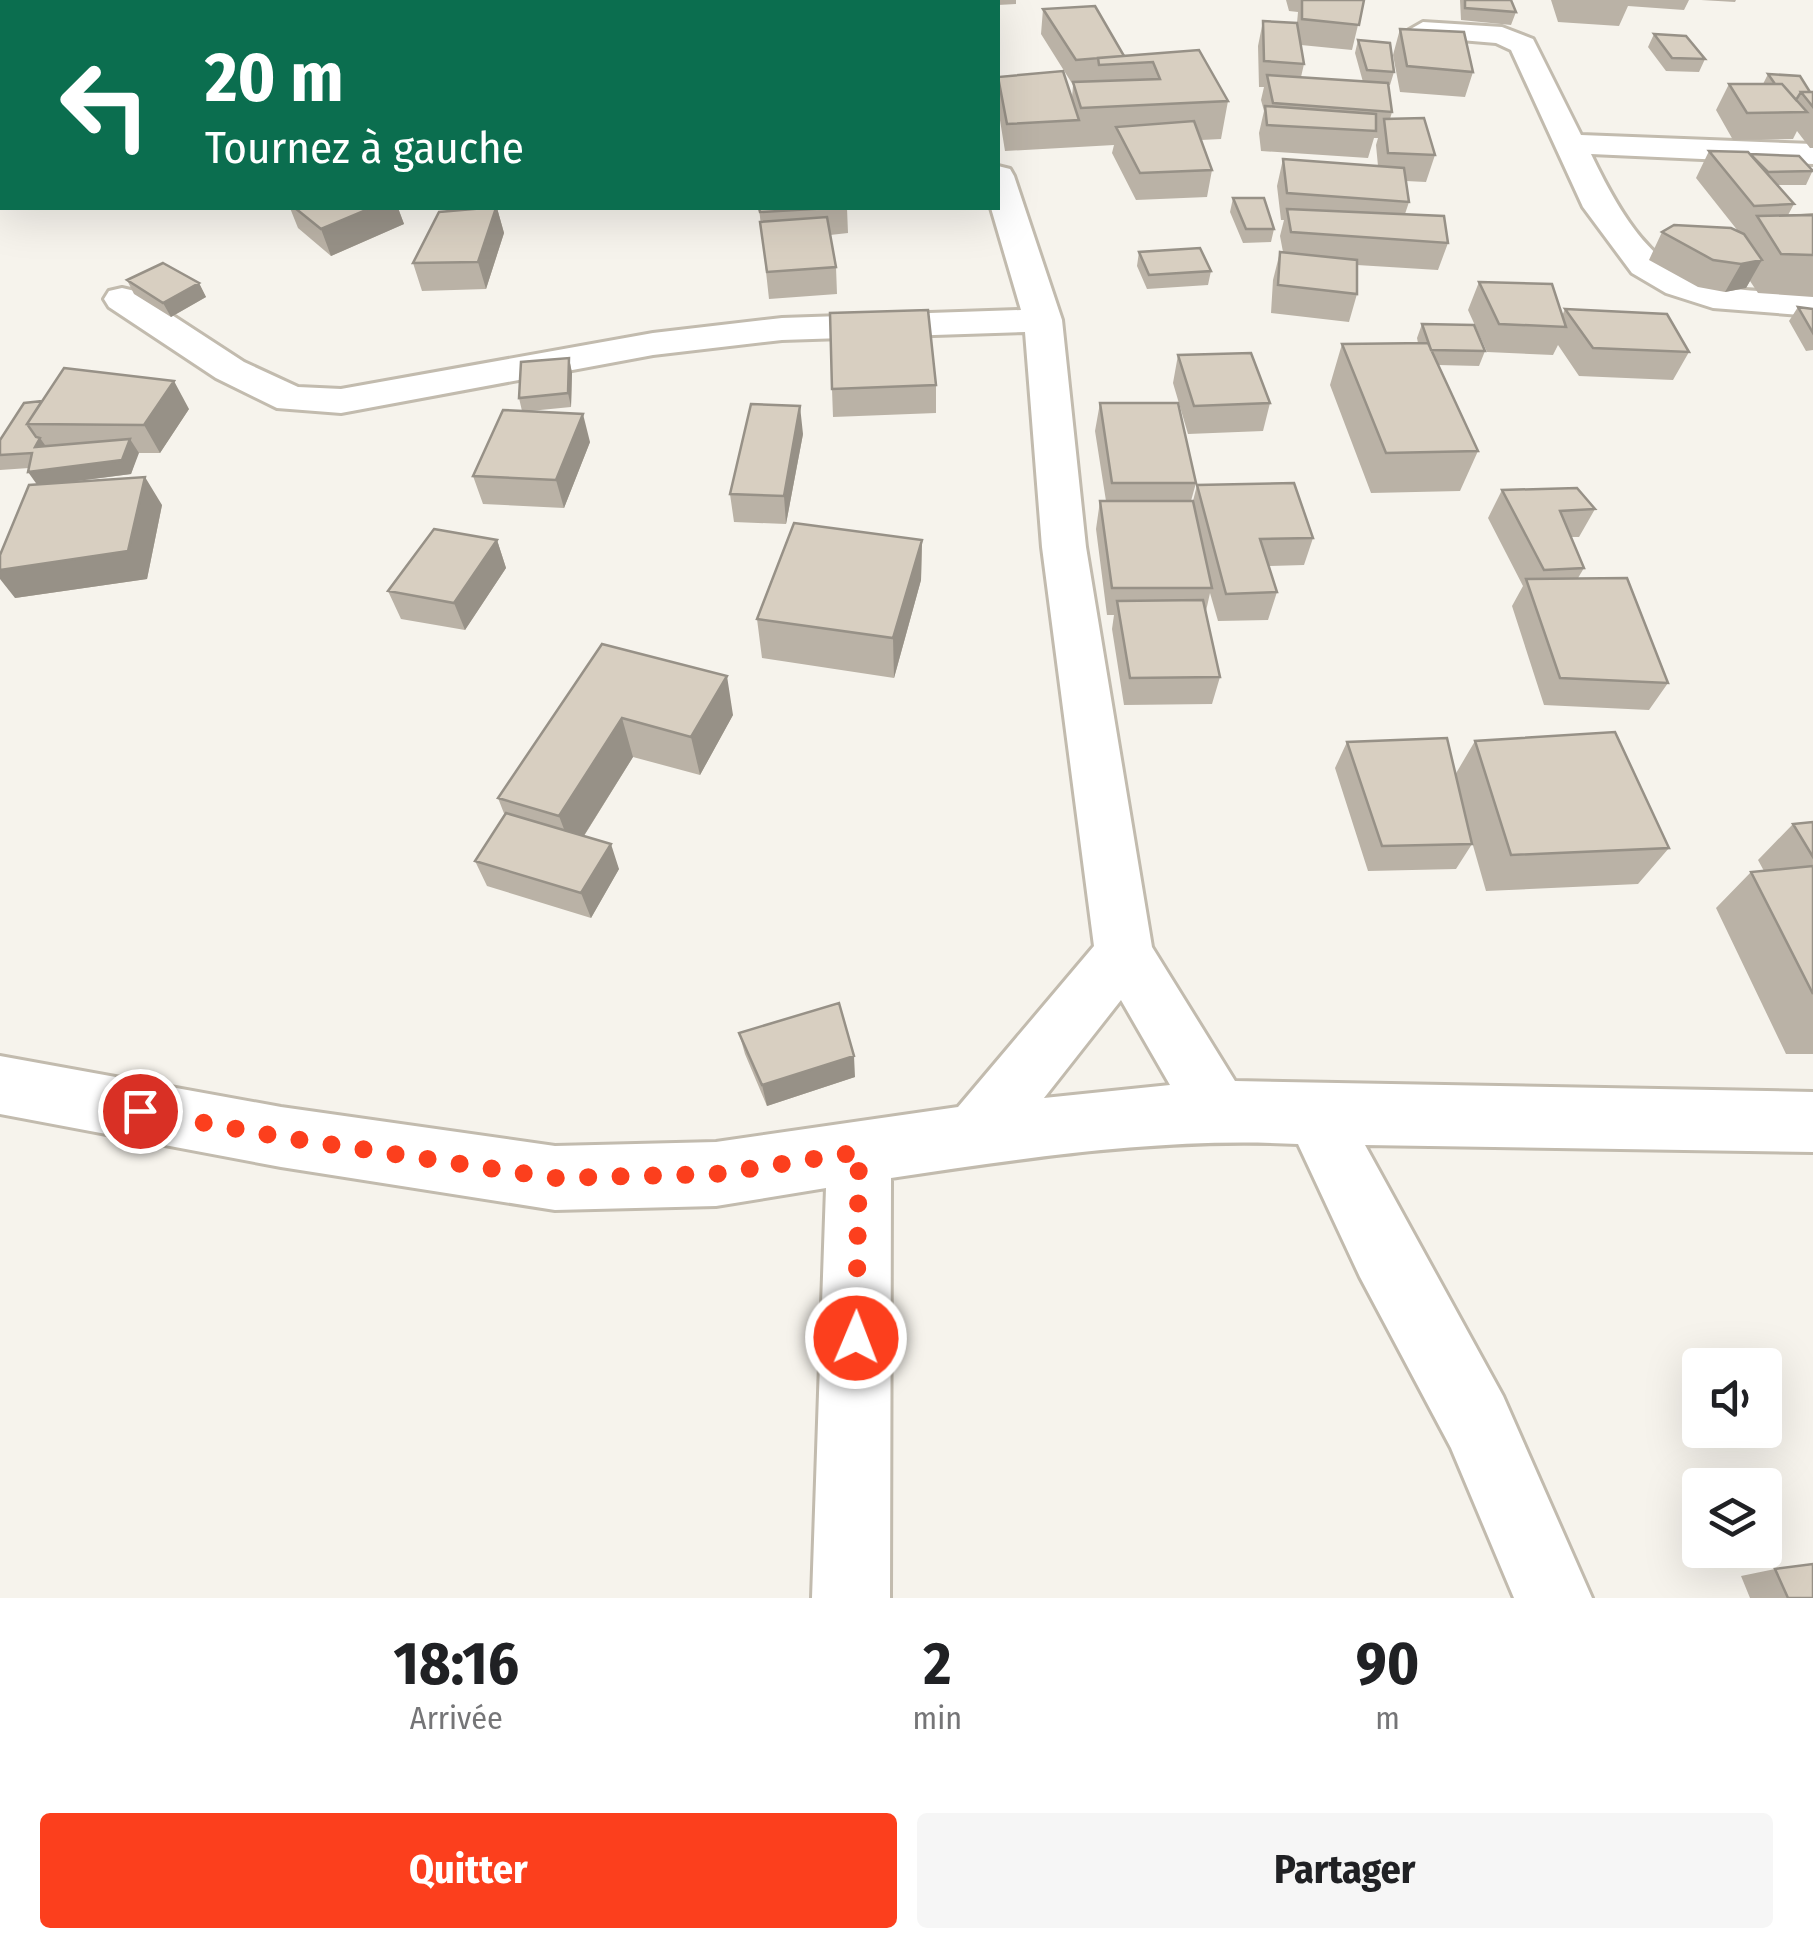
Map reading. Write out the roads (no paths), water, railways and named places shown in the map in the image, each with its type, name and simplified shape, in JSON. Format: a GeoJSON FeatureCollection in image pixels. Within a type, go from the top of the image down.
{"type":"FeatureCollection","features":[{"type":"Feature","properties":{"kind":"street"},"geometry":{"type":"LineString","coordinates":[[1423,30],[1517,39],[1600,207],[1645,265],[1679,285],[1713,297],[1813,305]]}},
{"type":"Feature","properties":{"kind":"street"},"geometry":{"type":"LineString","coordinates":[[1572,144],[1813,154]]}},
{"type":"Feature","properties":{"kind":"street"},"geometry":{"type":"LineString","coordinates":[[1000,182],[1043,320],[1064,547],[1124,953],[1218,1110]]}},
{"type":"Feature","properties":{"kind":"street"},"geometry":{"type":"LineString","coordinates":[[122,299],[230,370],[291,399],[341,401],[653,344],[782,329],[1043,320]]}},
{"type":"Feature","properties":{"kind":"street"},"geometry":{"type":"LineString","coordinates":[[975,1134],[1124,953]]}},
{"type":"Feature","properties":{"kind":"street"},"geometry":{"type":"LineString","coordinates":[[0,1085],[281,1137],[555,1178],[716,1174],[975,1134],[1218,1110],[1316,1115],[1813,1122]]}},
{"type":"Feature","properties":{"kind":"street"},"geometry":{"type":"LineString","coordinates":[[1316,1115],[1384,1253],[1477,1422],[1553,1598]]}},
{"type":"Feature","properties":{"kind":"street"},"geometry":{"type":"LineString","coordinates":[[851,1598],[859,1152]]}}]}
